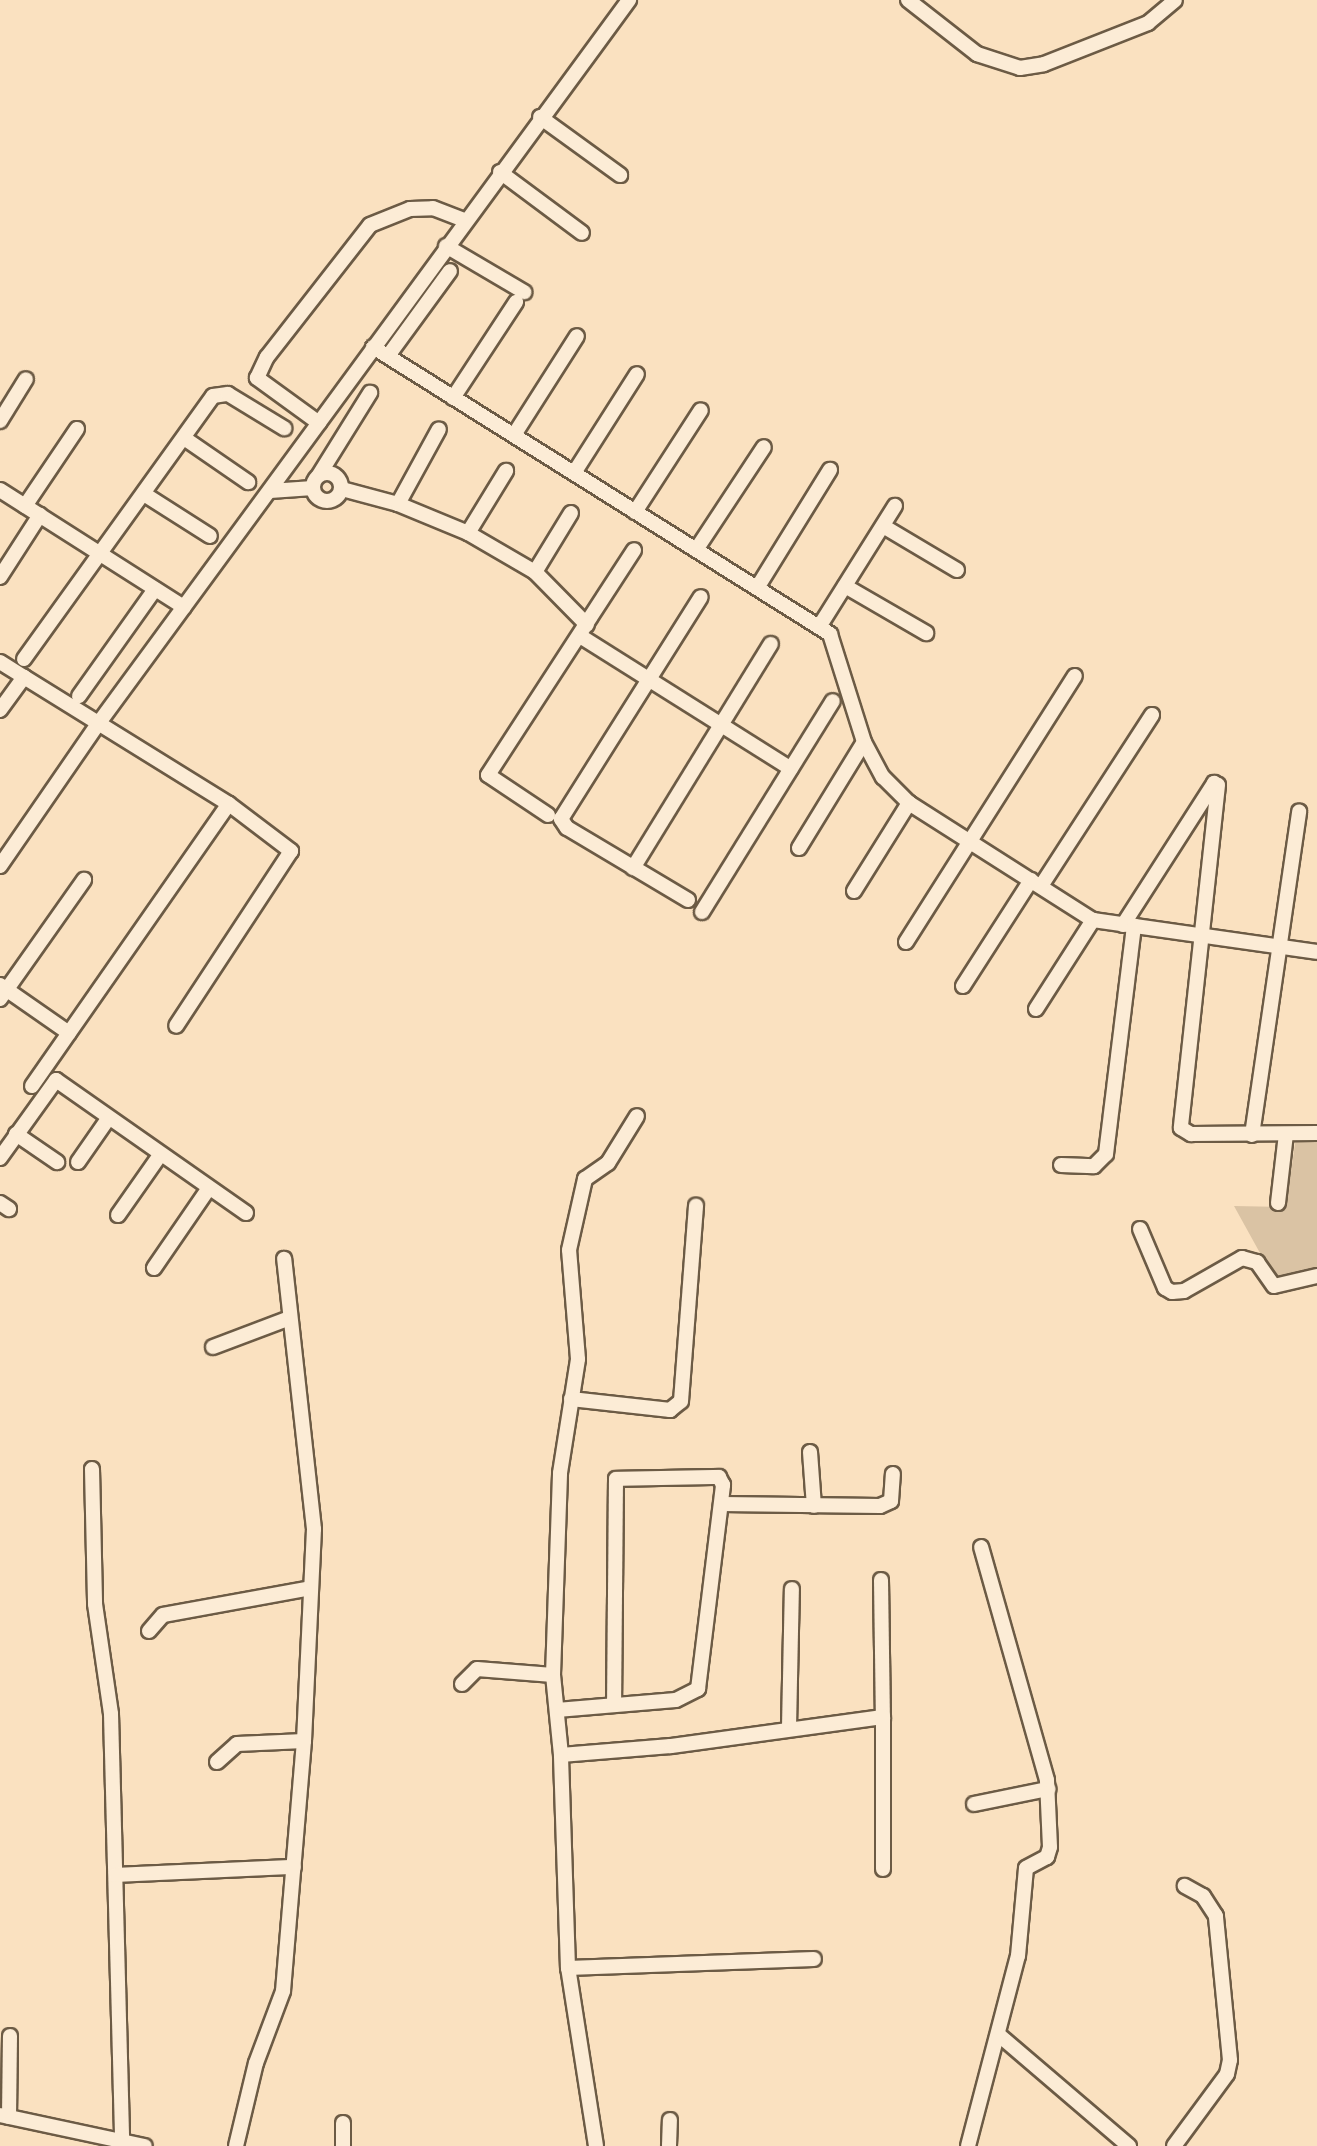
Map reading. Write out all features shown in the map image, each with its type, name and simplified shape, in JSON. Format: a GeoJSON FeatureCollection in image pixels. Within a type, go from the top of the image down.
{"type":"FeatureCollection","features":[{"type":"Feature","properties":{"kind":"street"},"geometry":{"type":"LineString","coordinates":[[0,866],[98,724],[540,117],[629,0]]}},
{"type":"Feature","properties":{"kind":"street"},"geometry":{"type":"LineString","coordinates":[[908,0],[977,54],[1020,68],[1044,64],[1148,23],[1175,0]]}},
{"type":"Feature","properties":{"kind":"street"},"geometry":{"type":"LineString","coordinates":[[540,117],[620,175]]}},
{"type":"Feature","properties":{"kind":"street"},"geometry":{"type":"LineString","coordinates":[[500,172],[582,233]]}},
{"type":"Feature","properties":{"kind":"street"},"geometry":{"type":"LineString","coordinates":[[319,423],[257,378],[267,357],[370,225],[410,209],[433,208],[465,220]]}},
{"type":"Feature","properties":{"kind":"street"},"geometry":{"type":"LineString","coordinates":[[446,246],[520,297],[453,398]]}},
{"type":"Feature","properties":{"kind":"street"},"geometry":{"type":"LineString","coordinates":[[388,356],[450,271]]}},
{"type":"Feature","properties":{"kind":"street"},"geometry":{"type":"LineString","coordinates":[[514,435],[577,336]]}},
{"type":"Feature","properties":{"kind":"street"},"geometry":{"type":"LineString","coordinates":[[373,347],[833,637],[864,742],[883,777],[909,803],[1093,920],[1317,952]]}},
{"type":"Feature","properties":{"kind":"street"},"geometry":{"type":"LineString","coordinates":[[574,473],[637,374]]}},
{"type":"Feature","properties":{"kind":"street"},"geometry":{"type":"LineString","coordinates":[[0,421],[26,379]]}},
{"type":"Feature","properties":{"kind":"street"},"geometry":{"type":"LineString","coordinates":[[24,659],[219,392],[249,404],[284,428]]}},
{"type":"Feature","properties":{"kind":"street"},"geometry":{"type":"LineString","coordinates":[[316,482],[370,393]]}},
{"type":"Feature","properties":{"kind":"street"},"geometry":{"type":"LineString","coordinates":[[635,512],[701,410]]}},
{"type":"Feature","properties":{"kind":"street"},"geometry":{"type":"LineString","coordinates":[[25,506],[77,429]]}},
{"type":"Feature","properties":{"kind":"street"},"geometry":{"type":"LineString","coordinates":[[398,504],[439,429]]}},
{"type":"Feature","properties":{"kind":"street"},"geometry":{"type":"LineString","coordinates":[[184,438],[248,482]]}},
{"type":"Feature","properties":{"kind":"street"},"geometry":{"type":"LineString","coordinates":[[696,550],[764,447]]}},
{"type":"Feature","properties":{"kind":"street"},"geometry":{"type":"LineString","coordinates":[[757,588],[830,470]]}},
{"type":"Feature","properties":{"kind":"street"},"geometry":{"type":"LineString","coordinates":[[468,533],[506,471]]}},
{"type":"Feature","properties":{"kind":"street"},"geometry":{"type":"LineString","coordinates":[[270,491],[316,482],[332,473],[342,489],[398,504],[468,533],[535,572],[584,631],[650,680],[791,769]]}},
{"type":"Feature","properties":{"kind":"street"},"geometry":{"type":"LineString","coordinates":[[316,482],[324,501],[337,497],[342,489]]}},
{"type":"Feature","properties":{"kind":"street"},"geometry":{"type":"LineString","coordinates":[[0,490],[184,607]]}},
{"type":"Feature","properties":{"kind":"street"},"geometry":{"type":"LineString","coordinates":[[144,494],[210,536]]}},
{"type":"Feature","properties":{"kind":"street"},"geometry":{"type":"LineString","coordinates":[[819,627],[895,506]]}},
{"type":"Feature","properties":{"kind":"street"},"geometry":{"type":"LineString","coordinates":[[535,572],[571,513]]}},
{"type":"Feature","properties":{"kind":"street"},"geometry":{"type":"LineString","coordinates":[[0,577],[40,515]]}},
{"type":"Feature","properties":{"kind":"street"},"geometry":{"type":"LineString","coordinates":[[883,526],[957,570]]}},
{"type":"Feature","properties":{"kind":"street"},"geometry":{"type":"LineString","coordinates":[[548,815],[488,775],[634,550]]}},
{"type":"Feature","properties":{"kind":"street"},"geometry":{"type":"LineString","coordinates":[[845,586],[926,633]]}},
{"type":"Feature","properties":{"kind":"street"},"geometry":{"type":"LineString","coordinates":[[79,696],[155,589]]}},
{"type":"Feature","properties":{"kind":"street"},"geometry":{"type":"LineString","coordinates":[[688,900],[567,828],[561,819],[701,597]]}},
{"type":"Feature","properties":{"kind":"street"},"geometry":{"type":"LineString","coordinates":[[633,868],[771,644]]}},
{"type":"Feature","properties":{"kind":"street"},"geometry":{"type":"LineString","coordinates":[[0,662],[229,804],[288,848],[291,856],[176,1026]]}},
{"type":"Feature","properties":{"kind":"street"},"geometry":{"type":"LineString","coordinates":[[906,942],[1075,676]]}},
{"type":"Feature","properties":{"kind":"street"},"geometry":{"type":"LineString","coordinates":[[0,710],[24,677]]}},
{"type":"Feature","properties":{"kind":"street"},"geometry":{"type":"LineString","coordinates":[[702,912],[833,701]]}},
{"type":"Feature","properties":{"kind":"street"},"geometry":{"type":"LineString","coordinates":[[963,986],[1152,715]]}},
{"type":"Feature","properties":{"kind":"street"},"geometry":{"type":"LineString","coordinates":[[799,848],[864,742]]}},
{"type":"Feature","properties":{"kind":"street"},"geometry":{"type":"LineString","coordinates":[[1061,1165],[1094,1166],[1106,1154],[1128,925],[1214,783],[1218,785],[1181,1128],[1191,1134],[1317,1133]]}},
{"type":"Feature","properties":{"kind":"street"},"geometry":{"type":"LineString","coordinates":[[854,891],[909,803]]}},
{"type":"Feature","properties":{"kind":"street"},"geometry":{"type":"LineString","coordinates":[[32,1086],[229,804]]}},
{"type":"Feature","properties":{"kind":"street"},"geometry":{"type":"LineString","coordinates":[[1252,1135],[1299,811]]}},
{"type":"Feature","properties":{"kind":"street"},"geometry":{"type":"LineString","coordinates":[[69,1033],[2,991],[84,880]]}},
{"type":"Feature","properties":{"kind":"street"},"geometry":{"type":"LineString","coordinates":[[1036,1009],[1093,920]]}},
{"type":"Feature","properties":{"kind":"street"},"geometry":{"type":"LineString","coordinates":[[0,1158],[56,1080],[246,1213]]}},
{"type":"Feature","properties":{"kind":"street"},"geometry":{"type":"LineString","coordinates":[[596,2146],[568,1968],[561,1755],[553,1675],[560,1473],[578,1359],[569,1250],[576,1212],[585,1179],[608,1163],[637,1116]]}},
{"type":"Feature","properties":{"kind":"street"},"geometry":{"type":"LineString","coordinates":[[78,1162],[108,1119]]}},
{"type":"Feature","properties":{"kind":"street"},"geometry":{"type":"LineString","coordinates":[[16,1134],[57,1162]]}},
{"type":"Feature","properties":{"kind":"street"},"geometry":{"type":"LineString","coordinates":[[1278,1203],[1286,1134]]}},
{"type":"Feature","properties":{"kind":"street"},"geometry":{"type":"LineString","coordinates":[[118,1215],[160,1155]]}},
{"type":"Feature","properties":{"kind":"street"},"geometry":{"type":"LineString","coordinates":[[154,1268],[209,1188]]}},
{"type":"Feature","properties":{"kind":"street"},"geometry":{"type":"LineString","coordinates":[[571,1399],[670,1410],[681,1401],[696,1206]]}},
{"type":"Feature","properties":{"kind":"street"},"geometry":{"type":"LineString","coordinates":[[1140,1229],[1165,1288],[1172,1292],[1184,1291],[1242,1258],[1257,1262],[1274,1286],[1317,1276]]}},
{"type":"Feature","properties":{"kind":"street"},"geometry":{"type":"LineString","coordinates":[[236,2146],[256,2063],[283,1991],[304,1741],[312,1493],[287,1319],[284,1259]]}},
{"type":"Feature","properties":{"kind":"street"},"geometry":{"type":"LineString","coordinates":[[213,1347],[287,1319]]}},
{"type":"Feature","properties":{"kind":"street"},"geometry":{"type":"LineString","coordinates":[[810,1452],[814,1506]]}},
{"type":"Feature","properties":{"kind":"street"},"geometry":{"type":"LineString","coordinates":[[92,1469],[95,1604],[111,1714],[122,2142]]}},
{"type":"Feature","properties":{"kind":"street"},"geometry":{"type":"LineString","coordinates":[[722,1504],[888,1504],[893,1474]]}},
{"type":"Feature","properties":{"kind":"street"},"geometry":{"type":"LineString","coordinates":[[557,1710],[614,1705],[687,1698],[703,1681],[722,1504],[719,1477],[616,1479],[614,1705]]}},
{"type":"Feature","properties":{"kind":"street"},"geometry":{"type":"LineString","coordinates":[[968,2146],[1018,1956],[1026,1868],[1047,1857],[1050,1847],[1048,1789],[981,1547]]}},
{"type":"Feature","properties":{"kind":"street"},"geometry":{"type":"LineString","coordinates":[[881,1580],[883,1869]]}},
{"type":"Feature","properties":{"kind":"street"},"geometry":{"type":"LineString","coordinates":[[149,1631],[163,1615],[311,1588]]}},
{"type":"Feature","properties":{"kind":"street"},"geometry":{"type":"LineString","coordinates":[[789,1727],[792,1589]]}},
{"type":"Feature","properties":{"kind":"street"},"geometry":{"type":"LineString","coordinates":[[462,1684],[477,1669],[553,1675]]}},
{"type":"Feature","properties":{"kind":"street"},"geometry":{"type":"LineString","coordinates":[[561,1755],[671,1746],[789,1727],[883,1717]]}},
{"type":"Feature","properties":{"kind":"street"},"geometry":{"type":"LineString","coordinates":[[217,1762],[237,1744],[304,1741]]}},
{"type":"Feature","properties":{"kind":"street"},"geometry":{"type":"LineString","coordinates":[[974,1804],[1048,1789]]}},
{"type":"Feature","properties":{"kind":"street"},"geometry":{"type":"LineString","coordinates":[[116,1875],[294,1867]]}},
{"type":"Feature","properties":{"kind":"street"},"geometry":{"type":"LineString","coordinates":[[1174,2146],[1227,2074],[1230,2060],[1216,1916],[1203,1896],[1185,1886]]}},
{"type":"Feature","properties":{"kind":"street"},"geometry":{"type":"LineString","coordinates":[[568,1968],[814,1959]]}},
{"type":"Feature","properties":{"kind":"street"},"geometry":{"type":"LineString","coordinates":[[999,2035],[1129,2146]]}},
{"type":"Feature","properties":{"kind":"street"},"geometry":{"type":"LineString","coordinates":[[10,2036],[4,2116],[144,2146]]}},
{"type":"Feature","properties":{"kind":"street"},"geometry":{"type":"LineString","coordinates":[[669,2146],[670,2120]]}},
{"type":"Feature","properties":{"kind":"street"},"geometry":{"type":"LineString","coordinates":[[343,2123],[343,2146]]}},
{"type":"Feature","properties":{"kind":"shaded area"},"geometry":{"type":"Polygon","coordinates":[[[1296,1137],[1317,1139],[1317,1267],[1276,1282],[1234,1206],[1286,1207],[1296,1137]]]}}]}
